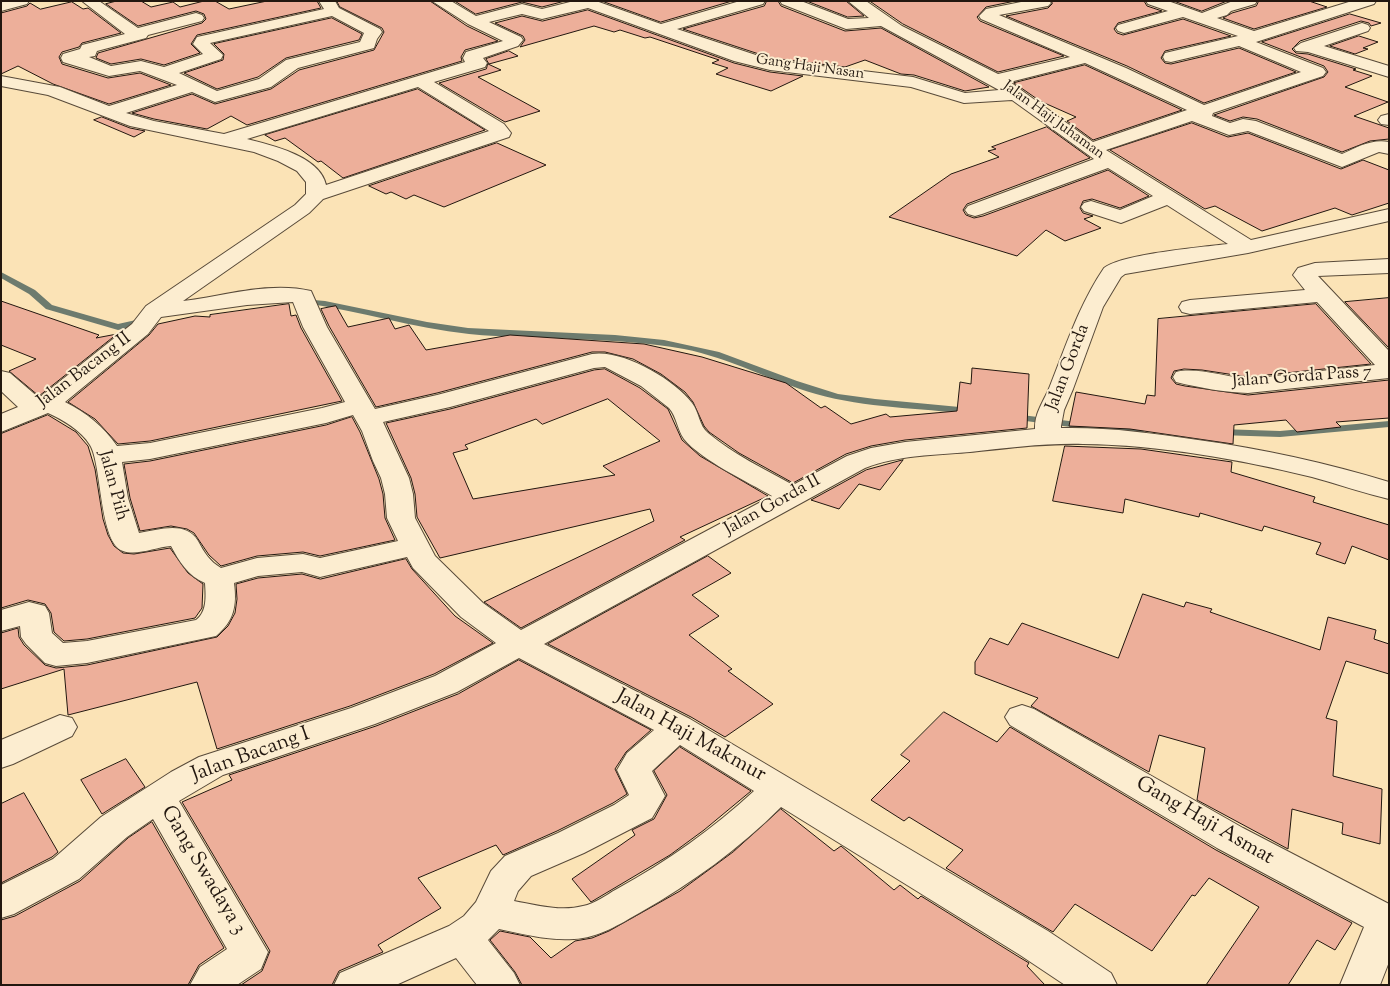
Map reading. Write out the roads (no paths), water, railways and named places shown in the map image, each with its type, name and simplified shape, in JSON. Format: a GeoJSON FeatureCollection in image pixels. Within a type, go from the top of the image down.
{"type":"FeatureCollection","features":[{"type":"Feature","properties":{"kind":"street"},"geometry":{"type":"LineString","coordinates":[[1,6],[22,1]]}},
{"type":"Feature","properties":{"kind":"street"},"geometry":{"type":"LineString","coordinates":[[89,1],[140,35],[88,48],[89,52],[69,57],[109,71],[141,66],[164,72],[212,97],[218,97],[265,83],[292,64],[369,44],[368,40],[374,32],[331,6],[203,40],[201,44],[215,55],[164,72]]}},
{"type":"Feature","properties":{"kind":"street"},"geometry":{"type":"LineString","coordinates":[[227,138],[422,82],[476,64],[478,63],[471,58],[472,56],[512,43],[515,40],[474,21],[440,1]]}},
{"type":"Feature","properties":{"kind":"street"},"geometry":{"type":"LineString","coordinates":[[661,29],[758,1]]}},
{"type":"Feature","properties":{"kind":"street"},"geometry":{"type":"LineString","coordinates":[[787,1],[846,24],[885,21]]}},
{"type":"Feature","properties":{"kind":"street","name":"Jalan Haji Juhaman"},"geometry":{"type":"LineString","coordinates":[[855,1],[896,30],[996,80],[1108,161],[1278,257],[1323,295],[1389,366]]}},
{"type":"Feature","properties":{"kind":"street"},"geometry":{"type":"LineString","coordinates":[[1090,149],[1199,114],[1317,72],[1194,16],[1153,1]]}},
{"type":"Feature","properties":{"kind":"street"},"geometry":{"type":"LineString","coordinates":[[1124,28],[1222,12],[1226,8],[1250,1]]}},
{"type":"Feature","properties":{"kind":"street"},"geometry":{"type":"LineString","coordinates":[[1317,1],[1342,9]]}},
{"type":"Feature","properties":{"kind":"street"},"geometry":{"type":"LineString","coordinates":[[1171,57],[1247,39],[1369,1]]}},
{"type":"Feature","properties":{"kind":"street"},"geometry":{"type":"LineString","coordinates":[[474,21],[522,9],[542,14],[584,2]]}},
{"type":"Feature","properties":{"kind":"street","name":"Gang Haji Nasan"},"geometry":{"type":"LineString","coordinates":[[584,2],[770,65],[913,82],[966,98],[1016,94]]}},
{"type":"Feature","properties":{"kind":"street"},"geometry":{"type":"LineString","coordinates":[[1043,3],[991,12],[987,16],[1085,58],[1229,129],[1250,125],[1342,160],[1377,146],[1389,148]]}},
{"type":"Feature","properties":{"kind":"street"},"geometry":{"type":"LineString","coordinates":[[1158,30],[1194,16]]}},
{"type":"Feature","properties":{"kind":"street"},"geometry":{"type":"LineString","coordinates":[[136,33],[196,18]]}},
{"type":"Feature","properties":{"kind":"street"},"geometry":{"type":"LineString","coordinates":[[1362,28],[1300,48],[1389,72]]}},
{"type":"Feature","properties":{"kind":"street"},"geometry":{"type":"LineString","coordinates":[[996,80],[1085,58]]}},
{"type":"Feature","properties":{"kind":"street"},"geometry":{"type":"LineString","coordinates":[[1,81],[52,91],[135,122],[164,129],[227,138],[271,152],[309,171],[316,182],[316,195],[502,134],[497,128],[422,82]]}},
{"type":"Feature","properties":{"kind":"street"},"geometry":{"type":"LineString","coordinates":[[110,112],[193,86]]}},
{"type":"Feature","properties":{"kind":"street"},"geometry":{"type":"LineString","coordinates":[[975,210],[1108,161]]}},
{"type":"Feature","properties":{"kind":"street","name":"Jalan Bacang II"},"geometry":{"type":"LineString","coordinates":[[1,424],[42,406],[149,318],[302,209],[316,195]]}},
{"type":"Feature","properties":{"kind":"street"},"geometry":{"type":"LineString","coordinates":[[1091,207],[1121,217],[1169,197]]}},
{"type":"Feature","properties":{"kind":"street","name":"Jalan Gorda"},"geometry":{"type":"LineString","coordinates":[[1389,215],[1278,257],[1135,264],[1117,269],[1112,273],[1092,307],[1049,424],[1076,435],[1122,438],[1220,450],[1288,462],[1389,491]]}},
{"type":"Feature","properties":{"kind":"street"},"geometry":{"type":"LineString","coordinates":[[1278,257],[1306,272],[1389,266]]}},
{"type":"Feature","properties":{"kind":"street","name":"Jalan Haji Makmur"},"geometry":{"type":"LineString","coordinates":[[149,318],[173,310],[256,298],[290,295],[304,302],[364,412],[395,478],[399,494],[401,518],[423,561],[472,610],[520,645],[678,728],[1034,943],[1097,985]]}},
{"type":"Feature","properties":{"kind":"street"},"geometry":{"type":"LineString","coordinates":[[1190,307],[1323,295]]}},
{"type":"Feature","properties":{"kind":"street"},"geometry":{"type":"LineString","coordinates":[[108,455],[150,451],[326,416],[441,402],[592,361],[606,360],[621,365],[678,401],[685,411],[689,428],[696,436],[734,462],[792,496]]}},
{"type":"Feature","properties":{"kind":"street","name":"Jalan Gorda Pass 7"},"geometry":{"type":"LineString","coordinates":[[1185,376],[1248,386],[1389,371]]}},
{"type":"Feature","properties":{"kind":"street","name":"Jalan Piih"},"geometry":{"type":"LineString","coordinates":[[1,378],[42,406],[75,417],[98,439],[108,455],[114,500],[130,544],[174,536],[183,540],[193,560],[200,568],[208,575],[219,578]]}},
{"type":"Feature","properties":{"kind":"street","name":"Jalan Gorda II"},"geometry":{"type":"LineString","coordinates":[[520,645],[850,464],[887,452],[1049,424]]}},
{"type":"Feature","properties":{"kind":"street"},"geometry":{"type":"LineString","coordinates":[[1,621],[29,612],[34,613],[37,637],[56,655],[97,650],[204,629],[216,620],[221,598],[219,578],[257,567],[303,562],[320,568],[416,546]]}},
{"type":"Feature","properties":{"kind":"street","name":"Jalan Bacang I"},"geometry":{"type":"LineString","coordinates":[[1,903],[66,870],[114,827],[158,797],[211,766],[363,716],[446,684],[520,645]]}},
{"type":"Feature","properties":{"kind":"street","name":"Gang Haji Asmat"},"geometry":{"type":"LineString","coordinates":[[1022,717],[1230,838],[1387,921]]}},
{"type":"Feature","properties":{"kind":"street"},"geometry":{"type":"LineString","coordinates":[[1,755],[60,727]]}},
{"type":"Feature","properties":{"kind":"street"},"geometry":{"type":"LineString","coordinates":[[354,985],[463,937],[478,927],[490,912],[504,882],[518,866],[572,843],[640,808],[647,796],[634,770],[639,762],[678,728]]}},
{"type":"Feature","properties":{"kind":"street"},"geometry":{"type":"LineString","coordinates":[[490,912],[564,924],[585,922],[631,900],[676,873],[750,817],[779,788]]}},
{"type":"Feature","properties":{"kind":"street","name":"Gang Swadaya 3"},"geometry":{"type":"LineString","coordinates":[[158,797],[249,952],[247,957],[214,979],[210,985]]}},
{"type":"Feature","properties":{"kind":"street"},"geometry":{"type":"LineString","coordinates":[[1360,985],[1387,921]]}},
{"type":"Feature","properties":{"kind":"street"},"geometry":{"type":"LineString","coordinates":[[463,937],[500,985]]}},
{"type":"Feature","properties":{"kind":"waterway"},"geometry":{"type":"LineString","coordinates":[[1,274],[32,292],[49,307],[118,327],[145,321]]}},
{"type":"Feature","properties":{"kind":"waterway"},"geometry":{"type":"LineString","coordinates":[[305,301],[346,307],[427,325],[468,331],[615,338],[664,343],[716,354],[820,392],[856,400],[970,411]]}},
{"type":"Feature","properties":{"kind":"waterway"},"geometry":{"type":"LineString","coordinates":[[1014,417],[1108,429],[1143,429]]}},
{"type":"Feature","properties":{"kind":"waterway"},"geometry":{"type":"LineString","coordinates":[[1220,432],[1280,434],[1389,424]]}}]}
